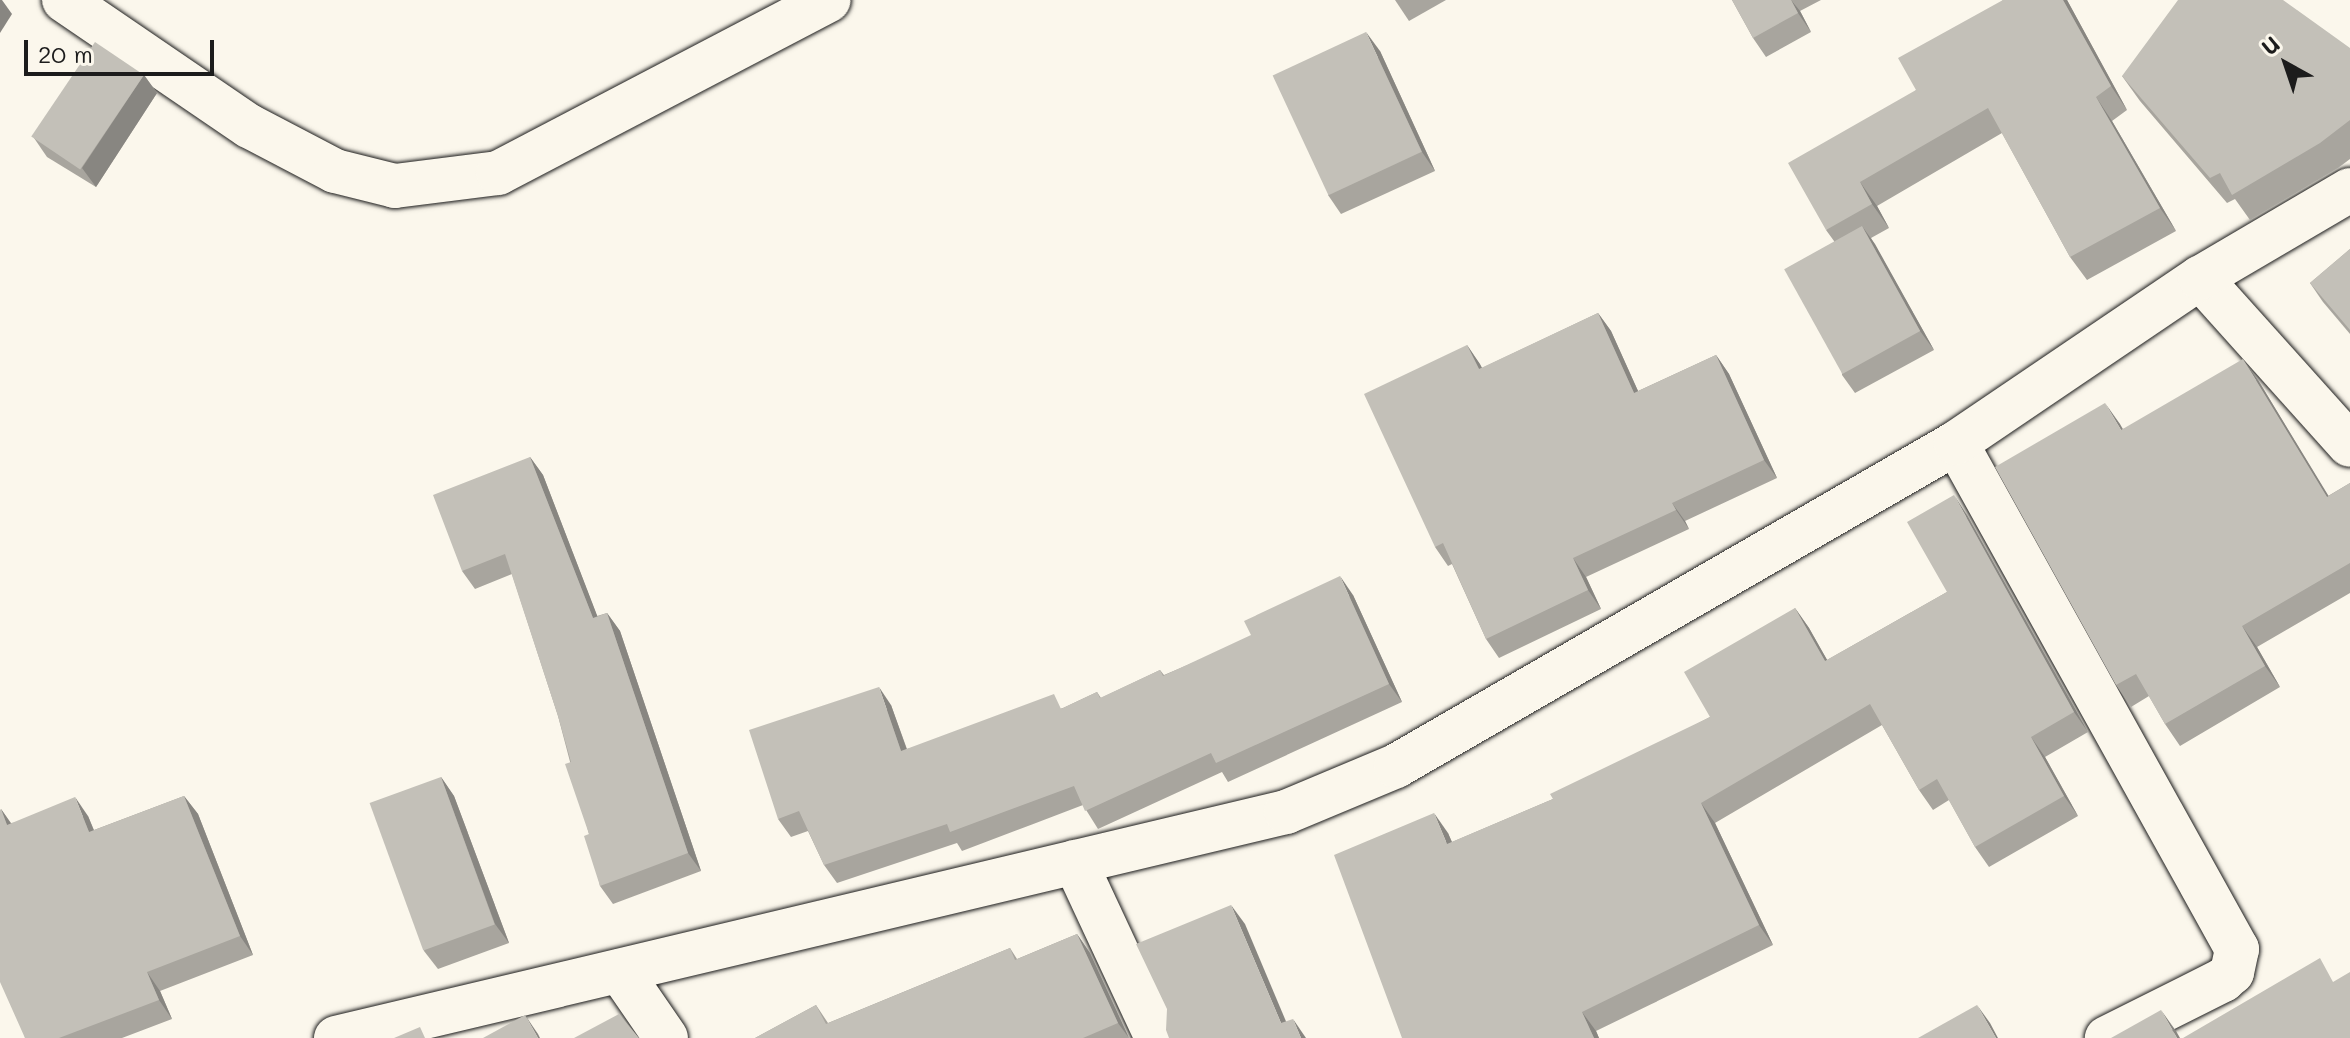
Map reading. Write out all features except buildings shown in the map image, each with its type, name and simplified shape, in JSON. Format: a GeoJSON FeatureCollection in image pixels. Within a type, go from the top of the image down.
{"type":"FeatureCollection","features":[{"type":"Feature","properties":{"kind":"street"},"geometry":{"type":"LineString","coordinates":[[64,0],[249,126],[335,171],[395,186],[498,173],[829,0]]}},
{"type":"Feature","properties":{"kind":"street"},"geometry":{"type":"LineString","coordinates":[[336,1038],[1286,812],[1396,766],[1956,443],[2200,278],[2350,190]]}},
{"type":"Feature","properties":{"kind":"street"},"geometry":{"type":"LineString","coordinates":[[2200,278],[2350,445]]}},
{"type":"Feature","properties":{"kind":"street"},"geometry":{"type":"LineString","coordinates":[[1956,443],[2237,949],[2232,972],[2223,980],[2107,1038]]}},
{"type":"Feature","properties":{"kind":"street"},"geometry":{"type":"LineString","coordinates":[[1075,862],[1157,1038]]}},
{"type":"Feature","properties":{"kind":"street"},"geometry":{"type":"LineString","coordinates":[[620,971],[666,1038]]}}]}
